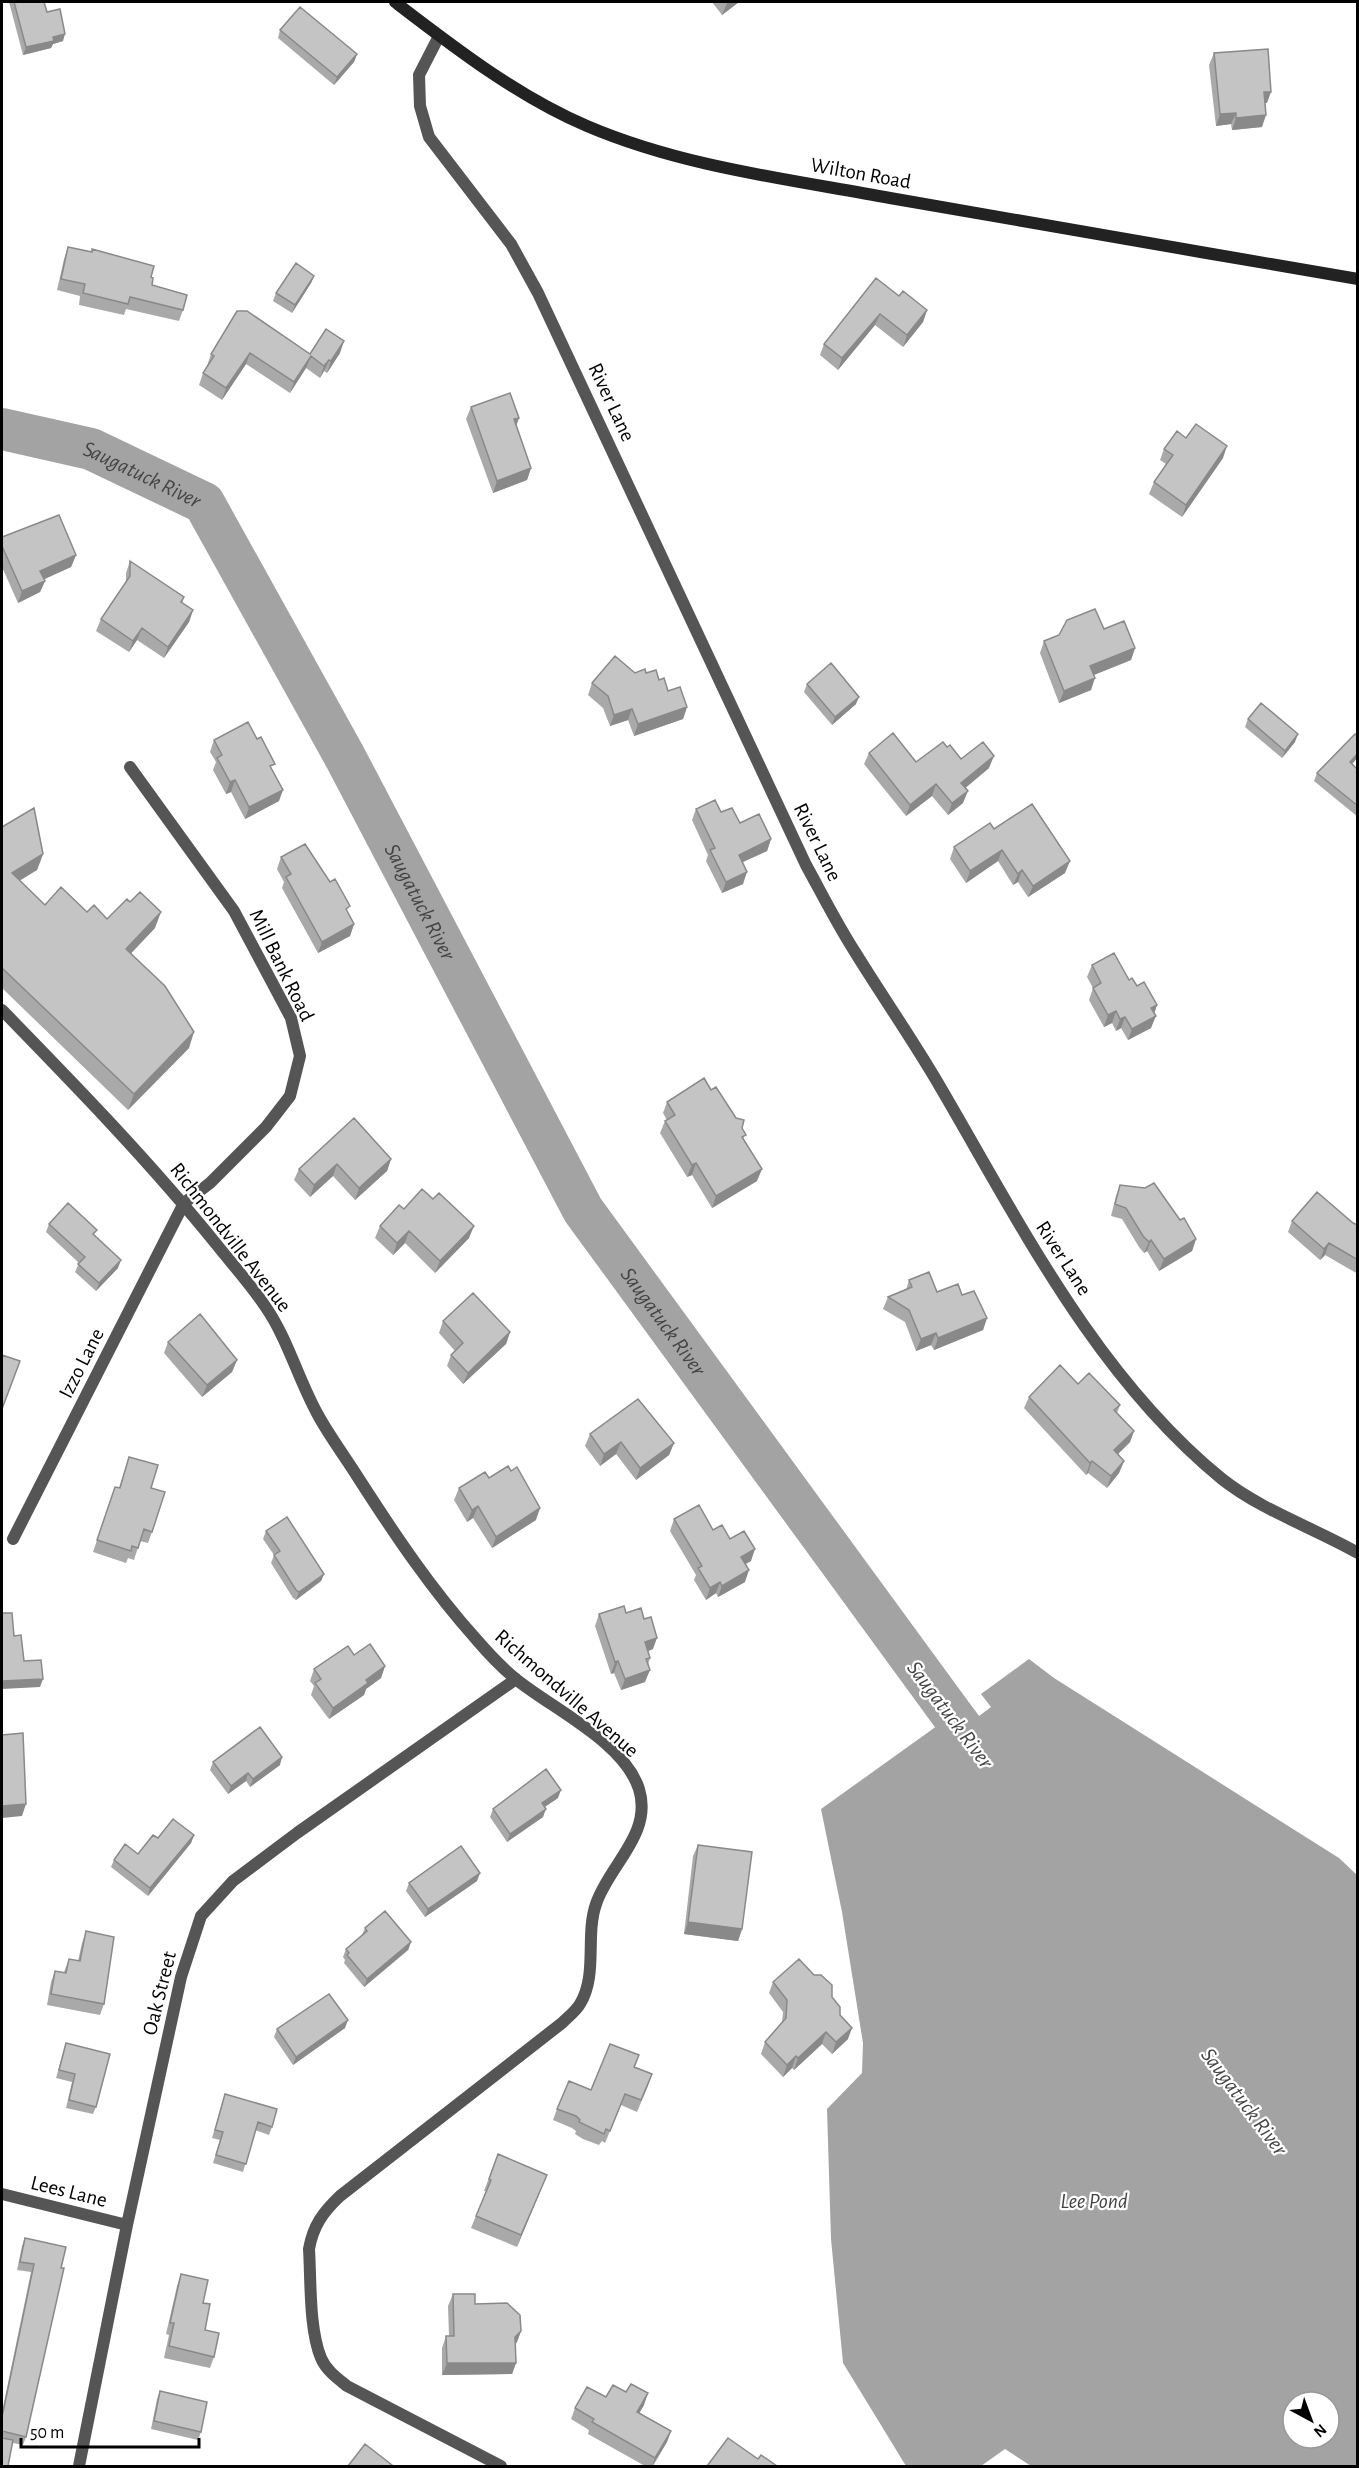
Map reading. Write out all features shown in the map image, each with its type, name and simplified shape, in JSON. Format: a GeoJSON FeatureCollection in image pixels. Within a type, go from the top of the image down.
{"type":"FeatureCollection","features":[{"type":"Feature","properties":{"kind":"main road","name":"Wilton Road"},"geometry":{"type":"LineString","coordinates":[[395,2],[439,36],[554,110],[609,135],[677,157],[819,185],[1358,279]]}},
{"type":"Feature","properties":{"kind":"street","name":"River Lane"},"geometry":{"type":"LineString","coordinates":[[439,36],[419,75],[420,106],[429,136],[511,244],[538,293],[806,865],[854,951],[943,1091],[1020,1226],[1067,1299],[1118,1370],[1140,1398],[1199,1458],[1224,1480],[1249,1496],[1358,1553]]}},
{"type":"Feature","properties":{"kind":"street","name":"Mill Bank Road"},"geometry":{"type":"LineString","coordinates":[[129,767],[234,911],[291,1018],[300,1056],[290,1096],[266,1126],[210,1183],[183,1203]]}},
{"type":"Feature","properties":{"kind":"street","name":"Richmondville Avenue"},"geometry":{"type":"LineString","coordinates":[[2,1010],[95,1105],[183,1203],[264,1304],[282,1335],[318,1416],[394,1533],[477,1641],[516,1679],[588,1731],[618,1757],[633,1776],[640,1791],[643,1816],[636,1833],[607,1878],[594,1907],[589,1977],[580,2004],[562,2023],[340,2196],[319,2218],[309,2249],[317,2343],[322,2359],[332,2373],[347,2386],[501,2466]]}},
{"type":"Feature","properties":{"kind":"street","name":"Izzo Lane"},"geometry":{"type":"LineString","coordinates":[[13,1539],[183,1203]]}},
{"type":"Feature","properties":{"kind":"street","name":"Oak Street"},"geometry":{"type":"LineString","coordinates":[[79,2466],[127,2225],[181,1977],[201,1916],[234,1881],[279,1846],[516,1679]]}},
{"type":"Feature","properties":{"kind":"street","name":"Lees Lane"},"geometry":{"type":"LineString","coordinates":[[2,2194],[127,2225]]}},
{"type":"Feature","properties":{"kind":"water","name":"Lee Pond"},"geometry":{"type":"Polygon","coordinates":[[[1029,1659],[1054,1678],[1339,1858],[1357,1875],[1357,2466],[1031,2466],[1005,2449],[981,2466],[906,2466],[843,2363],[831,2239],[827,2109],[862,2073],[863,2043],[842,1912],[821,1809],[969,1703],[979,1716],[991,1707],[981,1694],[1029,1659]]]}},
{"type":"Feature","properties":{"kind":"building"},"geometry":{"type":"Polygon","coordinates":[[[14,2],[44,2],[47,12],[60,9],[65,34],[53,37],[54,41],[26,47],[14,2]]]}},
{"type":"Feature","properties":{"kind":"building"},"geometry":{"type":"Polygon","coordinates":[[[300,7],[357,54],[337,77],[280,30],[300,7]]]}},
{"type":"Feature","properties":{"kind":"building"},"geometry":{"type":"Polygon","coordinates":[[[1268,49],[1271,92],[1264,92],[1266,115],[1236,118],[1236,113],[1220,114],[1214,53],[1268,49]]]}},
{"type":"Feature","properties":{"kind":"building"},"geometry":{"type":"Polygon","coordinates":[[[68,247],[92,252],[92,249],[154,266],[151,277],[153,278],[152,285],[187,295],[183,310],[130,297],[128,304],[83,293],[85,284],[61,279],[68,247]]]}},
{"type":"Feature","properties":{"kind":"building"},"geometry":{"type":"Polygon","coordinates":[[[296,263],[314,276],[295,305],[276,293],[296,263]]]}},
{"type":"Feature","properties":{"kind":"building"},"geometry":{"type":"Polygon","coordinates":[[[876,278],[899,296],[903,291],[927,310],[907,335],[880,314],[842,358],[824,344],[876,278]]]}},
{"type":"Feature","properties":{"kind":"building"},"geometry":{"type":"Polygon","coordinates":[[[237,311],[247,311],[310,354],[326,329],[344,341],[331,361],[329,360],[324,366],[311,356],[294,382],[250,353],[226,388],[203,373],[214,356],[211,354],[237,311]]]}},
{"type":"Feature","properties":{"kind":"building"},"geometry":{"type":"Polygon","coordinates":[[[510,393],[519,418],[514,419],[531,468],[497,481],[471,407],[510,393]]]}},
{"type":"Feature","properties":{"kind":"building"},"geometry":{"type":"Polygon","coordinates":[[[1196,424],[1227,446],[1186,505],[1154,482],[1173,455],[1164,449],[1177,431],[1186,438],[1196,424]]]}},
{"type":"Feature","properties":{"kind":"building"},"geometry":{"type":"Polygon","coordinates":[[[59,515],[76,555],[40,571],[45,581],[22,591],[2,546],[2,537],[59,515]]]}},
{"type":"Feature","properties":{"kind":"building"},"geometry":{"type":"Polygon","coordinates":[[[130,561],[184,597],[181,602],[193,610],[168,647],[142,628],[133,641],[101,619],[130,576],[130,561]]]}},
{"type":"Feature","properties":{"kind":"building"},"geometry":{"type":"Polygon","coordinates":[[[1095,609],[1104,629],[1124,621],[1135,648],[1090,666],[1095,678],[1064,691],[1044,641],[1059,635],[1067,620],[1095,609]]]}},
{"type":"Feature","properties":{"kind":"building"},"geometry":{"type":"Polygon","coordinates":[[[615,656],[635,673],[645,669],[646,673],[656,670],[659,680],[664,678],[668,691],[680,687],[687,707],[638,724],[632,709],[614,715],[608,696],[592,683],[615,656]]]}},
{"type":"Feature","properties":{"kind":"building"},"geometry":{"type":"Polygon","coordinates":[[[831,663],[859,697],[835,717],[807,684],[831,663]]]}},
{"type":"Feature","properties":{"kind":"building"},"geometry":{"type":"Polygon","coordinates":[[[1261,703],[1298,734],[1285,751],[1248,719],[1261,703]]]}},
{"type":"Feature","properties":{"kind":"building"},"geometry":{"type":"Polygon","coordinates":[[[248,722],[257,739],[261,737],[275,764],[270,766],[283,790],[249,807],[235,780],[230,782],[217,758],[222,755],[214,740],[248,722]]]}},
{"type":"Feature","properties":{"kind":"building"},"geometry":{"type":"Polygon","coordinates":[[[893,733],[916,762],[943,742],[947,747],[950,745],[961,759],[983,742],[994,756],[961,783],[968,791],[952,803],[936,784],[910,805],[869,753],[893,733]]]}},
{"type":"Feature","properties":{"kind":"building"},"geometry":{"type":"Polygon","coordinates":[[[1355,734],[1358,736],[1358,753],[1350,762],[1358,770],[1358,806],[1317,773],[1355,734]]]}},
{"type":"Feature","properties":{"kind":"building"},"geometry":{"type":"Polygon","coordinates":[[[715,800],[721,812],[732,808],[740,823],[759,814],[771,839],[739,855],[747,872],[726,882],[710,850],[715,848],[696,809],[715,800]]]}},
{"type":"Feature","properties":{"kind":"building"},"geometry":{"type":"Polygon","coordinates":[[[1032,804],[1070,861],[1033,886],[1022,870],[1018,874],[1002,850],[970,871],[954,847],[990,823],[994,829],[1032,804]]]}},
{"type":"Feature","properties":{"kind":"building"},"geometry":{"type":"Polygon","coordinates":[[[34,808],[43,854],[12,873],[45,905],[61,887],[87,912],[94,905],[107,919],[127,899],[130,902],[140,892],[161,912],[126,949],[165,986],[194,1032],[134,1094],[2,968],[2,827],[34,808]]]}},
{"type":"Feature","properties":{"kind":"building"},"geometry":{"type":"Polygon","coordinates":[[[305,844],[330,882],[335,879],[350,906],[346,909],[354,924],[322,942],[286,877],[291,874],[281,857],[305,844]]]}},
{"type":"Feature","properties":{"kind":"building"},"geometry":{"type":"Polygon","coordinates":[[[1114,953],[1129,980],[1132,978],[1137,986],[1144,982],[1157,1005],[1151,1008],[1156,1016],[1132,1029],[1125,1017],[1120,1019],[1116,1011],[1108,1015],[1093,988],[1101,983],[1092,965],[1114,953]]]}},
{"type":"Feature","properties":{"kind":"building"},"geometry":{"type":"Polygon","coordinates":[[[704,1078],[711,1090],[716,1087],[736,1118],[744,1120],[742,1128],[746,1135],[742,1137],[762,1169],[716,1196],[696,1163],[692,1165],[665,1121],[675,1115],[667,1102],[704,1078]]]}},
{"type":"Feature","properties":{"kind":"building"},"geometry":{"type":"Polygon","coordinates":[[[354,1118],[391,1159],[359,1188],[337,1164],[314,1185],[299,1169],[354,1118]]]}},
{"type":"Feature","properties":{"kind":"building"},"geometry":{"type":"Polygon","coordinates":[[[1154,1183],[1180,1220],[1184,1218],[1196,1239],[1164,1259],[1151,1240],[1149,1242],[1143,1236],[1126,1208],[1115,1204],[1120,1185],[1145,1188],[1154,1183]]]}},
{"type":"Feature","properties":{"kind":"building"},"geometry":{"type":"Polygon","coordinates":[[[422,1189],[433,1199],[439,1193],[474,1226],[440,1261],[409,1231],[397,1243],[380,1226],[399,1205],[404,1209],[422,1189]]]}},
{"type":"Feature","properties":{"kind":"building"},"geometry":{"type":"Polygon","coordinates":[[[1317,1192],[1358,1225],[1358,1260],[1329,1243],[1324,1249],[1292,1221],[1317,1192]]]}},
{"type":"Feature","properties":{"kind":"building"},"geometry":{"type":"Polygon","coordinates":[[[68,1203],[97,1230],[93,1234],[121,1260],[99,1283],[78,1264],[85,1257],[49,1224],[68,1203]]]}},
{"type":"Feature","properties":{"kind":"building"},"geometry":{"type":"Polygon","coordinates":[[[929,1272],[937,1292],[958,1284],[962,1295],[974,1291],[987,1318],[938,1338],[936,1333],[921,1339],[909,1310],[888,1297],[912,1287],[909,1280],[929,1272]]]}},
{"type":"Feature","properties":{"kind":"building"},"geometry":{"type":"Polygon","coordinates":[[[473,1293],[510,1332],[468,1373],[451,1355],[463,1343],[443,1321],[473,1293]]]}},
{"type":"Feature","properties":{"kind":"building"},"geometry":{"type":"Polygon","coordinates":[[[200,1314],[237,1360],[207,1385],[168,1342],[200,1314]]]}},
{"type":"Feature","properties":{"kind":"building"},"geometry":{"type":"Polygon","coordinates":[[[2,1355],[20,1361],[2,1409],[2,1355]]]}},
{"type":"Feature","properties":{"kind":"building"},"geometry":{"type":"Polygon","coordinates":[[[1060,1365],[1078,1384],[1089,1373],[1120,1405],[1114,1410],[1134,1431],[1114,1450],[1124,1461],[1111,1476],[1092,1461],[1090,1463],[1029,1397],[1060,1365]]]}},
{"type":"Feature","properties":{"kind":"building"},"geometry":{"type":"Polygon","coordinates":[[[638,1399],[674,1443],[640,1468],[621,1442],[604,1454],[590,1434],[638,1399]]]}},
{"type":"Feature","properties":{"kind":"building"},"geometry":{"type":"Polygon","coordinates":[[[129,1457],[158,1465],[151,1488],[165,1492],[152,1532],[144,1529],[138,1548],[132,1546],[131,1551],[97,1540],[115,1487],[120,1488],[129,1457]]]}},
{"type":"Feature","properties":{"kind":"building"},"geometry":{"type":"Polygon","coordinates":[[[508,1466],[511,1471],[517,1467],[540,1508],[496,1537],[478,1506],[472,1510],[459,1488],[485,1472],[489,1478],[508,1466]]]}},
{"type":"Feature","properties":{"kind":"building"},"geometry":{"type":"Polygon","coordinates":[[[699,1505],[713,1530],[722,1525],[730,1539],[744,1531],[755,1549],[741,1557],[749,1570],[722,1586],[720,1582],[710,1588],[698,1568],[702,1566],[674,1519],[699,1505]]]}},
{"type":"Feature","properties":{"kind":"building"},"geometry":{"type":"Polygon","coordinates":[[[287,1517],[324,1574],[299,1592],[274,1555],[280,1551],[266,1531],[287,1517]]]}},
{"type":"Feature","properties":{"kind":"building"},"geometry":{"type":"Polygon","coordinates":[[[624,1606],[626,1613],[641,1608],[644,1619],[651,1617],[657,1638],[645,1642],[650,1658],[646,1659],[650,1670],[625,1679],[618,1661],[615,1662],[599,1614],[624,1606]]]}},
{"type":"Feature","properties":{"kind":"building"},"geometry":{"type":"Polygon","coordinates":[[[2,1613],[12,1613],[14,1636],[21,1635],[24,1661],[41,1660],[43,1679],[2,1681],[2,1613]]]}},
{"type":"Feature","properties":{"kind":"building"},"geometry":{"type":"Polygon","coordinates":[[[370,1644],[385,1666],[366,1680],[368,1683],[333,1708],[315,1683],[321,1679],[314,1669],[348,1646],[354,1655],[370,1644]]]}},
{"type":"Feature","properties":{"kind":"building"},"geometry":{"type":"Polygon","coordinates":[[[260,1727],[282,1757],[253,1779],[248,1773],[231,1786],[213,1762],[260,1727]]]}},
{"type":"Feature","properties":{"kind":"building"},"geometry":{"type":"Polygon","coordinates":[[[23,1733],[26,1804],[2,1806],[2,1735],[23,1733]]]}},
{"type":"Feature","properties":{"kind":"building"},"geometry":{"type":"Polygon","coordinates":[[[546,1769],[561,1790],[542,1803],[546,1809],[510,1834],[493,1809],[546,1769]]]}},
{"type":"Feature","properties":{"kind":"building"},"geometry":{"type":"Polygon","coordinates":[[[173,1819],[194,1835],[150,1888],[114,1860],[125,1844],[138,1854],[153,1835],[158,1838],[173,1819]]]}},
{"type":"Feature","properties":{"kind":"building"},"geometry":{"type":"Polygon","coordinates":[[[698,1845],[752,1852],[742,1929],[688,1922],[698,1845]]]}},
{"type":"Feature","properties":{"kind":"building"},"geometry":{"type":"Polygon","coordinates":[[[461,1846],[480,1873],[428,1909],[409,1883],[461,1846]]]}},
{"type":"Feature","properties":{"kind":"building"},"geometry":{"type":"Polygon","coordinates":[[[385,1911],[411,1942],[367,1979],[347,1955],[349,1953],[346,1949],[385,1911]]]}},
{"type":"Feature","properties":{"kind":"building"},"geometry":{"type":"Polygon","coordinates":[[[86,1931],[114,1937],[104,2004],[51,1994],[55,1971],[66,1973],[69,1959],[80,1961],[86,1931]]]}},
{"type":"Feature","properties":{"kind":"building"},"geometry":{"type":"Polygon","coordinates":[[[799,1959],[814,1975],[821,1975],[832,1985],[832,1997],[840,2007],[840,2015],[852,2028],[836,2042],[826,2032],[787,2065],[765,2042],[786,2018],[787,2000],[773,1982],[799,1959]]]}},
{"type":"Feature","properties":{"kind":"building"},"geometry":{"type":"Polygon","coordinates":[[[329,1994],[348,2020],[296,2057],[277,2029],[329,1994]]]}},
{"type":"Feature","properties":{"kind":"building"},"geometry":{"type":"Polygon","coordinates":[[[66,2043],[110,2054],[96,2107],[69,2100],[75,2074],[59,2070],[66,2043]]]}},
{"type":"Feature","properties":{"kind":"building"},"geometry":{"type":"Polygon","coordinates":[[[610,2044],[639,2055],[634,2067],[652,2074],[641,2100],[625,2094],[610,2131],[606,2129],[604,2134],[579,2122],[576,2116],[557,2109],[569,2081],[591,2090],[610,2044]]]}},
{"type":"Feature","properties":{"kind":"building"},"geometry":{"type":"Polygon","coordinates":[[[225,2094],[277,2109],[272,2127],[258,2122],[246,2164],[216,2155],[223,2132],[215,2130],[225,2094]]]}},
{"type":"Feature","properties":{"kind":"building"},"geometry":{"type":"Polygon","coordinates":[[[498,2154],[547,2175],[521,2235],[476,2216],[491,2180],[489,2179],[498,2154]]]}},
{"type":"Feature","properties":{"kind":"building"},"geometry":{"type":"Polygon","coordinates":[[[25,2238],[66,2247],[61,2268],[64,2268],[26,2437],[2,2431],[2,2417],[34,2264],[20,2262],[25,2238]]]}},
{"type":"Feature","properties":{"kind":"building"},"geometry":{"type":"Polygon","coordinates":[[[181,2274],[208,2280],[203,2303],[210,2304],[205,2330],[219,2333],[214,2357],[169,2346],[174,2323],[170,2323],[181,2274]]]}},
{"type":"Feature","properties":{"kind":"building"},"geometry":{"type":"Polygon","coordinates":[[[453,2294],[475,2294],[475,2304],[507,2303],[520,2315],[521,2331],[515,2337],[516,2363],[447,2363],[446,2336],[454,2336],[453,2294]]]}},
{"type":"Feature","properties":{"kind":"building"},"geometry":{"type":"Polygon","coordinates":[[[631,2384],[648,2393],[637,2412],[671,2431],[655,2458],[592,2422],[594,2419],[575,2408],[587,2387],[606,2397],[613,2385],[626,2392],[631,2384]]]}},
{"type":"Feature","properties":{"kind":"building"},"geometry":{"type":"Polygon","coordinates":[[[160,2391],[207,2402],[201,2432],[154,2421],[160,2391]]]}},
{"type":"Feature","properties":{"kind":"building"},"geometry":{"type":"Polygon","coordinates":[[[2,2438],[13,2440],[8,2466],[2,2466],[2,2438]]]}},
{"type":"Feature","properties":{"kind":"building"},"geometry":{"type":"Polygon","coordinates":[[[728,2438],[758,2459],[761,2455],[777,2466],[707,2466],[728,2438]]]}},
{"type":"Feature","properties":{"kind":"building"},"geometry":{"type":"Polygon","coordinates":[[[365,2444],[392,2465],[348,2466],[365,2444]]]}},
{"type":"Feature","properties":{"kind":"waterway","name":"Saugatuck River"},"geometry":{"type":"LineString","coordinates":[[2,429],[91,449],[204,503],[345,757],[583,1210],[985,1760]]}}]}
